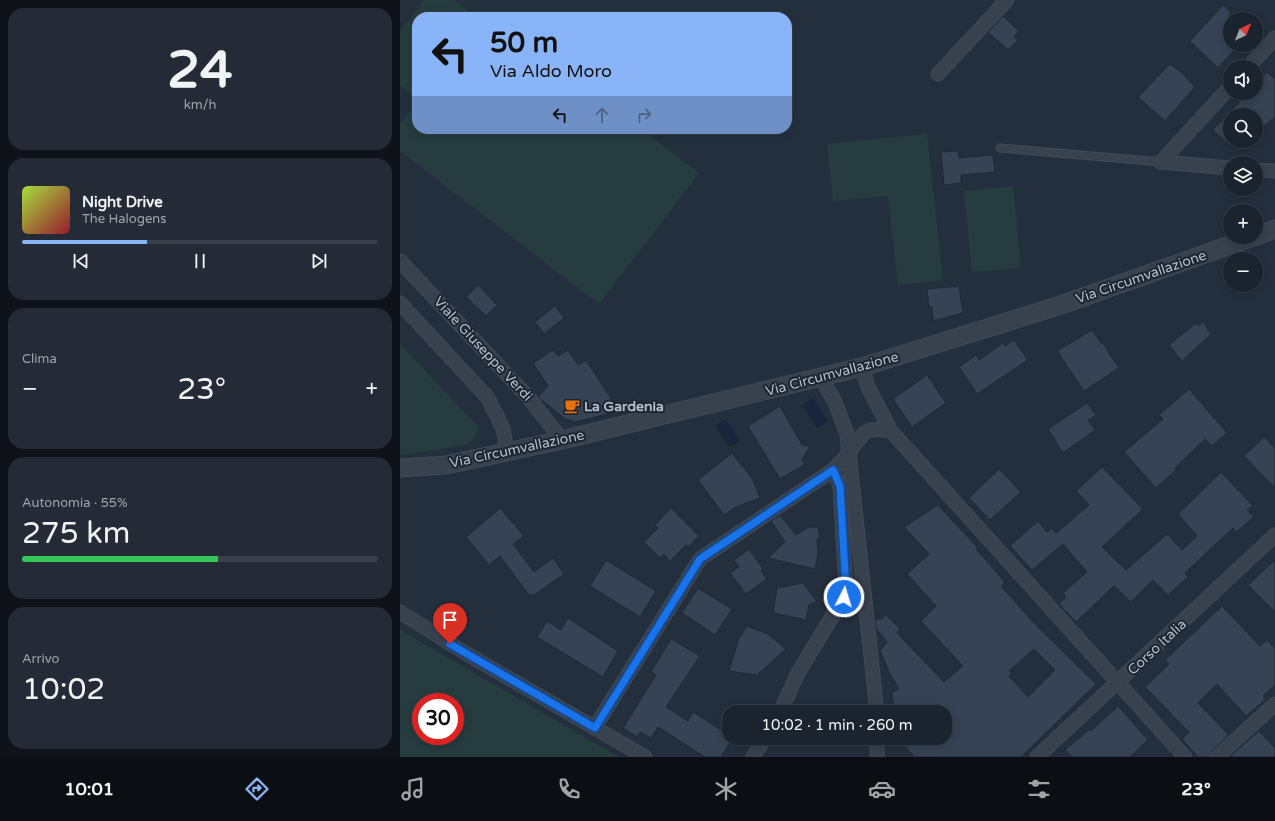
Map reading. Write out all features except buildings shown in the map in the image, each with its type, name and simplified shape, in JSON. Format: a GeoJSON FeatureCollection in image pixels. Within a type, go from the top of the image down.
{"type":"FeatureCollection","features":[{"type":"Feature","properties":{"kind":"street"},"geometry":{"type":"LineString","coordinates":[[938,74],[1007,0]]}},
{"type":"Feature","properties":{"kind":"street"},"geometry":{"type":"LineString","coordinates":[[1255,60],[1275,38]]}},
{"type":"Feature","properties":{"kind":"street"},"geometry":{"type":"LineString","coordinates":[[1161,162],[1223,95]]}},
{"type":"Feature","properties":{"kind":"street"},"geometry":{"type":"LineString","coordinates":[[1161,162],[1223,167]]}},
{"type":"Feature","properties":{"kind":"street"},"geometry":{"type":"LineString","coordinates":[[1263,170],[1275,171]]}},
{"type":"Feature","properties":{"kind":"street"},"geometry":{"type":"LineString","coordinates":[[1263,233],[1275,229]]}},
{"type":"Feature","properties":{"kind":"street","name":"Via Circumvallazione"},"geometry":{"type":"LineString","coordinates":[[400,468],[446,465],[562,440],[862,367],[1058,306],[1233,244]]}},
{"type":"Feature","properties":{"kind":"street","name":"Viale Giuseppe Verdi"},"geometry":{"type":"LineString","coordinates":[[400,262],[529,398],[562,440]]}},
{"type":"Feature","properties":{"kind":"street"},"geometry":{"type":"LineString","coordinates":[[400,303],[488,398],[503,428],[506,451]]}},
{"type":"Feature","properties":{"kind":"street"},"geometry":{"type":"LineString","coordinates":[[862,367],[875,401],[891,431],[1185,757]]}},
{"type":"Feature","properties":{"kind":"street"},"geometry":{"type":"LineString","coordinates":[[821,378],[835,402],[847,434],[876,705]]}},
{"type":"Feature","properties":{"kind":"street"},"geometry":{"type":"LineString","coordinates":[[595,728],[700,559],[833,470],[850,452],[862,434],[878,429],[891,431]]}},
{"type":"Feature","properties":{"kind":"street"},"geometry":{"type":"LineString","coordinates":[[783,705],[798,673],[844,597],[846,589],[840,486],[833,470]]}},
{"type":"Feature","properties":{"kind":"street","name":"Corso Italia"},"geometry":{"type":"LineString","coordinates":[[1037,757],[1119,683],[1275,535]]}},
{"type":"Feature","properties":{"kind":"street"},"geometry":{"type":"LineString","coordinates":[[400,612],[462,651],[645,757]]}},
{"type":"Feature","properties":{"kind":"street"},"geometry":{"type":"LineString","coordinates":[[1217,757],[1275,704]]}},
{"type":"Feature","properties":{"kind":"street"},"geometry":{"type":"LineString","coordinates":[[753,757],[761,745]]}},
{"type":"Feature","properties":{"kind":"street"},"geometry":{"type":"LineString","coordinates":[[877,745],[877,757]]}},
{"type":"Feature","properties":{"kind":"lane"},"geometry":{"type":"LineString","coordinates":[[1000,148],[1161,162]]}},
{"type":"Feature","properties":{"kind":"green space"},"geometry":{"type":"Polygon","coordinates":[[[424,0],[454,0],[470,12],[415,12],[424,0]]]}},
{"type":"Feature","properties":{"kind":"green space"},"geometry":{"type":"Polygon","coordinates":[[[412,16],[412,95],[400,86],[400,32],[412,16]]]}},
{"type":"Feature","properties":{"kind":"green space"},"geometry":{"type":"Polygon","coordinates":[[[412,108],[412,134],[648,134],[699,173],[599,304],[400,151],[400,124],[412,108]]]}},
{"type":"Feature","properties":{"kind":"green space"},"geometry":{"type":"Polygon","coordinates":[[[927,134],[943,280],[898,285],[888,196],[833,201],[827,144],[927,134]]]}},
{"type":"Feature","properties":{"kind":"green space"},"geometry":{"type":"Polygon","coordinates":[[[1013,186],[1021,268],[972,272],[964,191],[1013,186]]]}},
{"type":"Feature","properties":{"kind":"green space"},"geometry":{"type":"Polygon","coordinates":[[[400,344],[479,428],[473,440],[466,445],[400,455],[400,344]]]}},
{"type":"Feature","properties":{"kind":"green space"},"geometry":{"type":"Polygon","coordinates":[[[400,630],[619,757],[400,757],[400,630]]]}},
{"type":"Feature","properties":{"kind":"water"},"geometry":{"type":"Polygon","coordinates":[[[813,398],[828,421],[817,428],[802,405],[813,398]]]}},
{"type":"Feature","properties":{"kind":"water"},"geometry":{"type":"Polygon","coordinates":[[[724,420],[727,421],[739,439],[734,445],[728,446],[716,428],[717,424],[724,420]]]}},
{"type":"Feature","properties":{"kind":"place","name":"La Gardenia"},"geometry":{"type":"Point","coordinates":[572,406]}},
{"type":"Feature","properties":{"kind":"route"},"geometry":{"type":"LineString","coordinates":[[450,644],[595,728],[700,559],[833,470],[840,486],[846,589],[844,597]]}}]}
